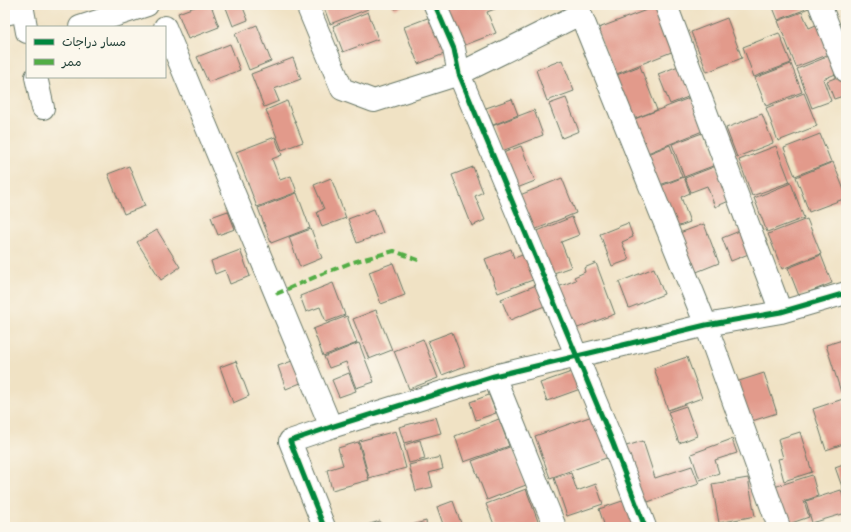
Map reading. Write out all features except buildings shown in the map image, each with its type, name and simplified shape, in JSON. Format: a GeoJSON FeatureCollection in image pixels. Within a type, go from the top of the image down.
{"type":"FeatureCollection","features":[{"type":"Feature","properties":{"kind":"street"},"geometry":{"type":"LineString","coordinates":[[83,26],[147,5]]}},
{"type":"Feature","properties":{"kind":"street"},"geometry":{"type":"LineString","coordinates":[[156,5],[165,26]]}},
{"type":"Feature","properties":{"kind":"street"},"geometry":{"type":"LineString","coordinates":[[307,5],[342,89],[374,101],[459,74],[578,9],[706,325],[779,527]]}},
{"type":"Feature","properties":{"kind":"street"},"geometry":{"type":"LineString","coordinates":[[435,5],[454,49],[459,74],[613,443],[645,527]]}},
{"type":"Feature","properties":{"kind":"street"},"geometry":{"type":"LineString","coordinates":[[666,5],[781,312]]}},
{"type":"Feature","properties":{"kind":"street"},"geometry":{"type":"LineString","coordinates":[[820,5],[846,71]]}},
{"type":"Feature","properties":{"kind":"street"},"geometry":{"type":"LineString","coordinates":[[17,10],[26,30]]}},
{"type":"Feature","properties":{"kind":"street"},"geometry":{"type":"LineString","coordinates":[[166,29],[331,427]]}},
{"type":"Feature","properties":{"kind":"street"},"geometry":{"type":"LineString","coordinates":[[36,78],[43,108]]}},
{"type":"Feature","properties":{"kind":"street"},"geometry":{"type":"LineString","coordinates":[[324,527],[290,441],[494,376],[706,325],[781,312],[846,293]]}},
{"type":"Feature","properties":{"kind":"street"},"geometry":{"type":"LineString","coordinates":[[494,376],[555,527]]}},
{"type":"Feature","properties":{"kind":"marked path"},"geometry":{"type":"LineString","coordinates":[[276,294],[353,262],[394,251],[421,261]]}},
{"type":"Feature","properties":{"kind":"cycle path"},"geometry":{"type":"LineString","coordinates":[[435,5],[454,49],[459,74],[613,443],[645,527]]}},
{"type":"Feature","properties":{"kind":"cycle path"},"geometry":{"type":"LineString","coordinates":[[324,527],[290,441],[494,376],[706,325],[781,312],[846,293]]}}]}
